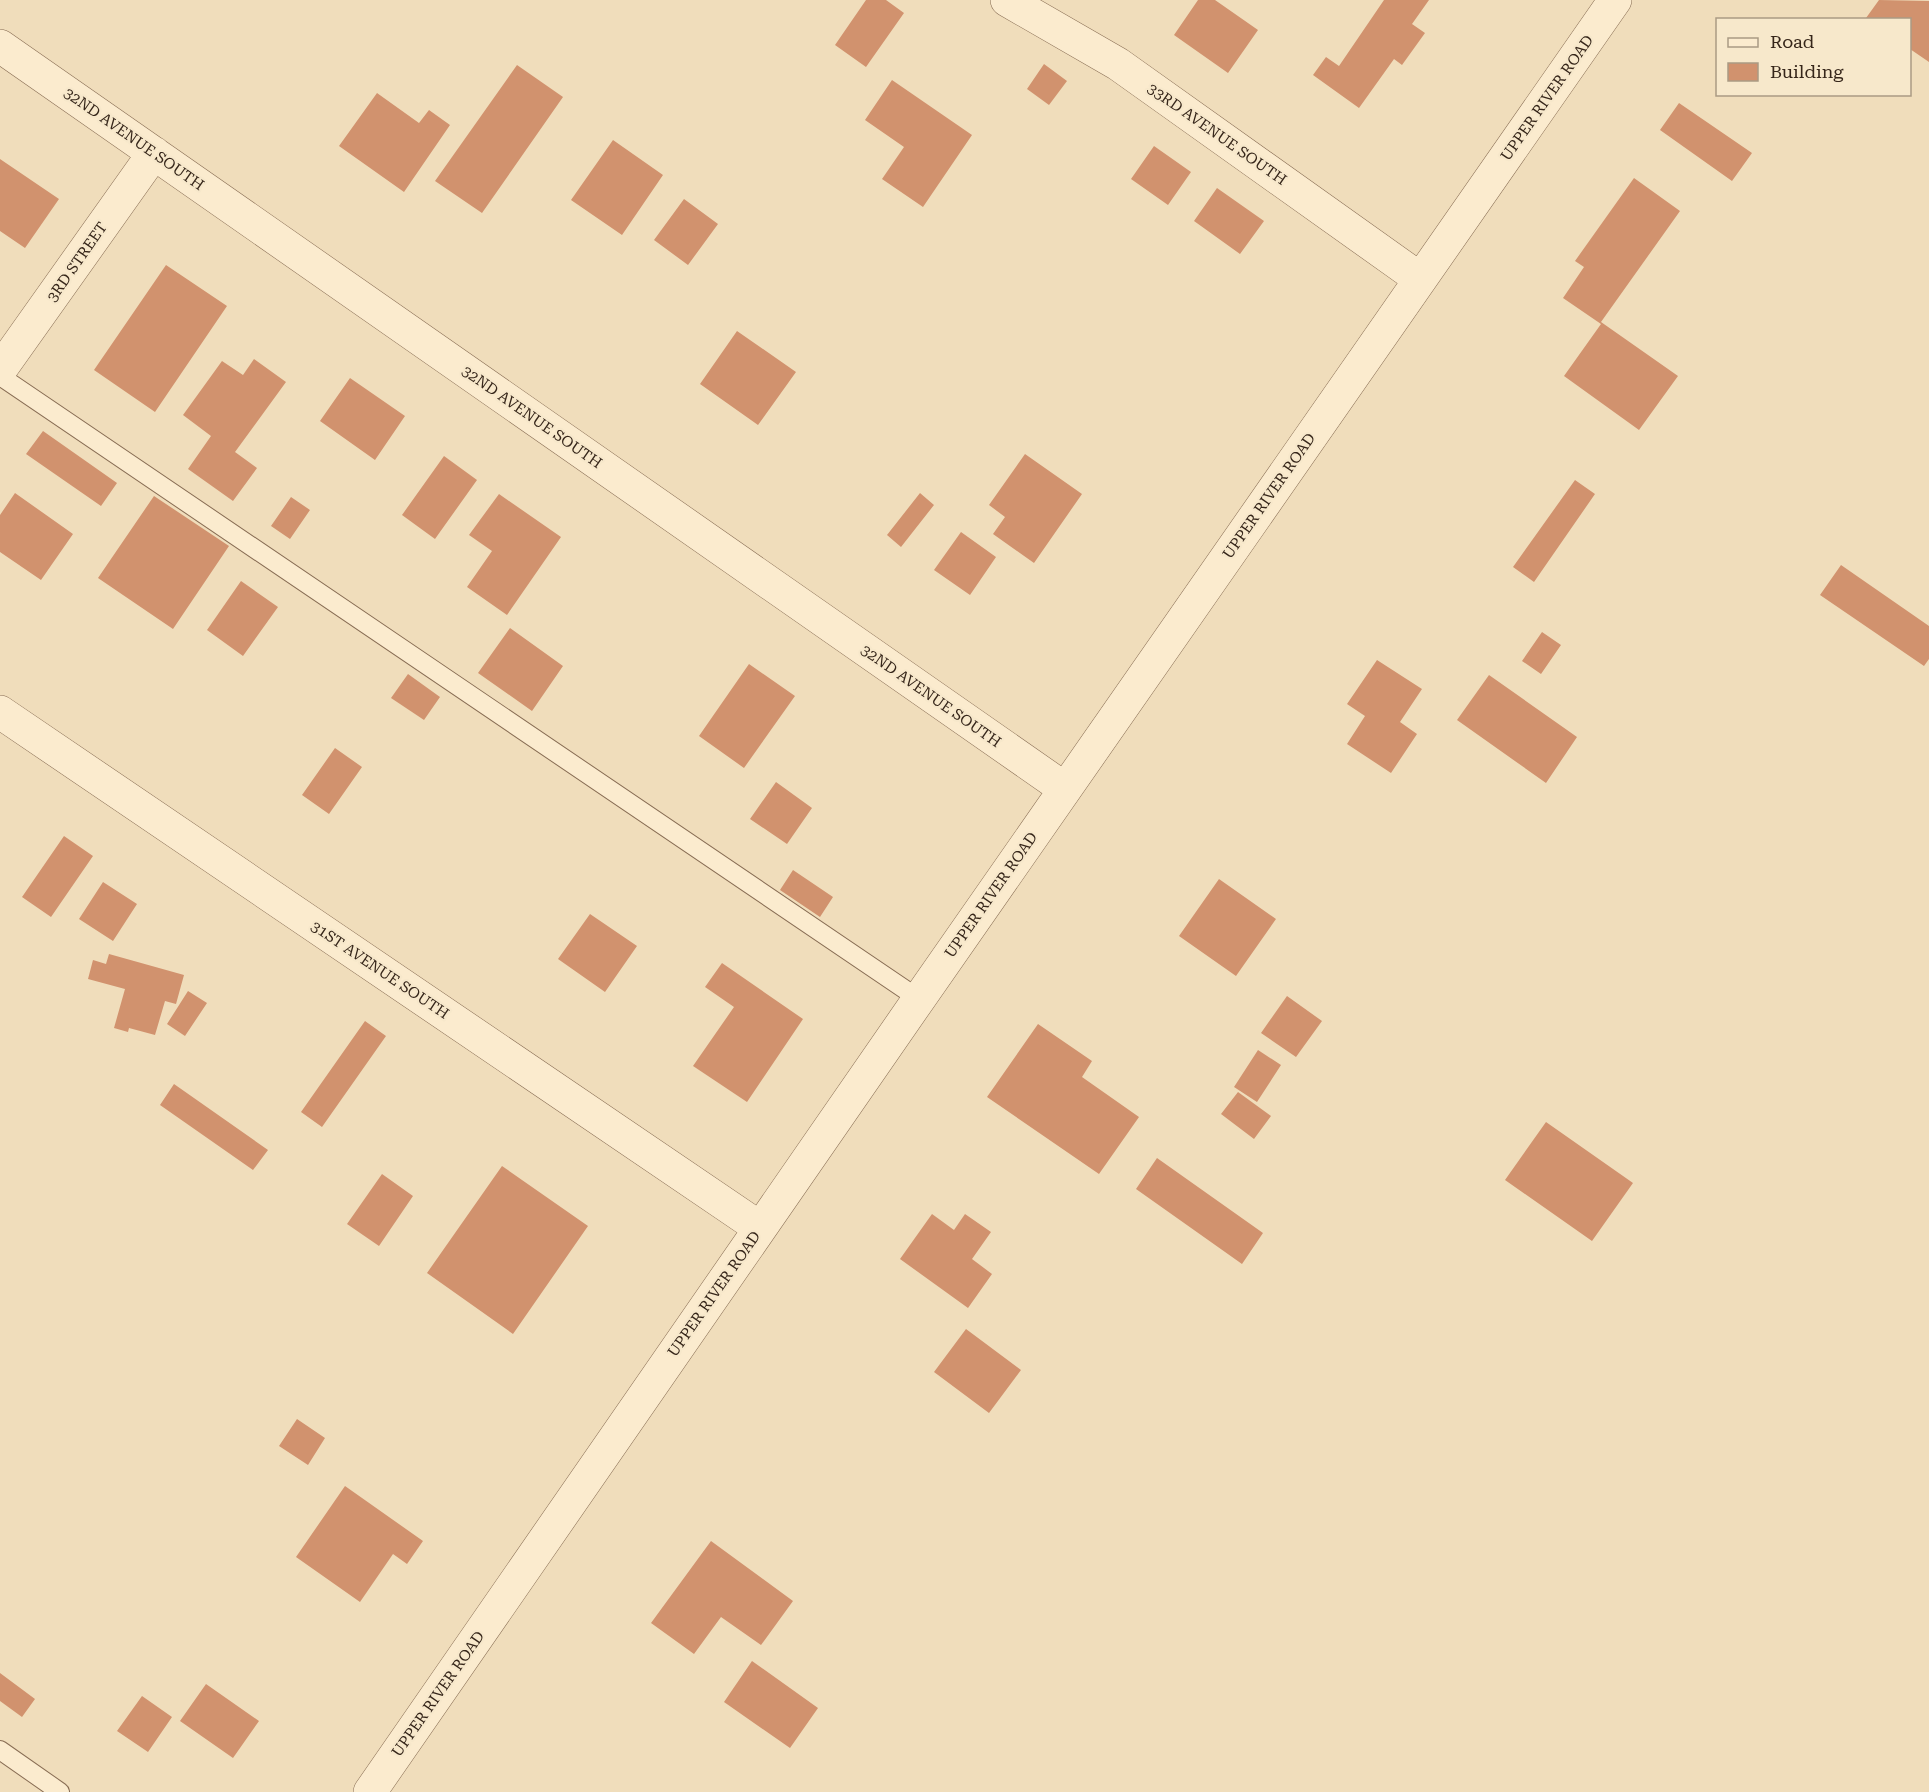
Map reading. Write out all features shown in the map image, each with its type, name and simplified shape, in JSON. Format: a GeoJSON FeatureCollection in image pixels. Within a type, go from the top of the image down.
{"type":"FeatureCollection","features":[{"type":"Feature","properties":{"kind":"street","name":"33RD AVENUE SOUTH"},"geometry":{"type":"LineString","coordinates":[[1007,0],[1118,64],[1420,279]]}},
{"type":"Feature","properties":{"kind":"street","name":"UPPER RIVER ROAD"},"geometry":{"type":"LineString","coordinates":[[370,1792],[1615,0]]}},
{"type":"Feature","properties":{"kind":"street","name":"32ND AVENUE SOUTH"},"geometry":{"type":"LineString","coordinates":[[0,46],[1065,789]]}},
{"type":"Feature","properties":{"kind":"street","name":"3RD STREET"},"geometry":{"type":"LineString","coordinates":[[0,370],[154,153]]}},
{"type":"Feature","properties":{"kind":"street","name":"31ST AVENUE SOUTH"},"geometry":{"type":"LineString","coordinates":[[0,712],[760,1228]]}},
{"type":"Feature","properties":{"kind":"lane"},"geometry":{"type":"LineString","coordinates":[[0,376],[919,999]]}},
{"type":"Feature","properties":{"kind":"lane"},"geometry":{"type":"LineString","coordinates":[[0,1750],[60,1792]]}},
{"type":"Feature","properties":{"kind":"building"},"geometry":{"type":"Polygon","coordinates":[[[866,0],[886,0],[904,13],[866,67],[835,45],[866,0]]]}},
{"type":"Feature","properties":{"kind":"building"},"geometry":{"type":"Polygon","coordinates":[[[1198,0],[1215,0],[1258,30],[1228,73],[1174,35],[1198,0]]]}},
{"type":"Feature","properties":{"kind":"building"},"geometry":{"type":"Polygon","coordinates":[[[1384,0],[1429,0],[1412,24],[1425,33],[1402,65],[1394,59],[1359,108],[1313,75],[1326,57],[1339,66],[1384,0]]]}},
{"type":"Feature","properties":{"kind":"building"},"geometry":{"type":"Polygon","coordinates":[[[1879,0],[1929,1],[1929,62],[1911,50],[1911,18],[1866,18],[1879,0]]]}},
{"type":"Feature","properties":{"kind":"building"},"geometry":{"type":"Polygon","coordinates":[[[1044,64],[1067,81],[1049,105],[1027,89],[1044,64]]]}},
{"type":"Feature","properties":{"kind":"building"},"geometry":{"type":"Polygon","coordinates":[[[517,65],[563,97],[482,213],[435,181],[517,65]]]}},
{"type":"Feature","properties":{"kind":"building"},"geometry":{"type":"Polygon","coordinates":[[[892,80],[972,135],[923,207],[882,179],[904,147],[865,120],[892,80]]]}},
{"type":"Feature","properties":{"kind":"building"},"geometry":{"type":"Polygon","coordinates":[[[377,93],[419,123],[429,110],[450,125],[404,192],[339,146],[377,93]]]}},
{"type":"Feature","properties":{"kind":"building"},"geometry":{"type":"Polygon","coordinates":[[[1679,103],[1752,153],[1732,181],[1660,130],[1679,103]]]}},
{"type":"Feature","properties":{"kind":"building"},"geometry":{"type":"Polygon","coordinates":[[[613,140],[663,175],[622,235],[571,200],[613,140]]]}},
{"type":"Feature","properties":{"kind":"building"},"geometry":{"type":"Polygon","coordinates":[[[1154,146],[1191,172],[1168,205],[1131,179],[1154,146]]]}},
{"type":"Feature","properties":{"kind":"building"},"geometry":{"type":"Polygon","coordinates":[[[0,159],[59,199],[25,248],[0,231],[0,159]]]}},
{"type":"Feature","properties":{"kind":"building"},"geometry":{"type":"Polygon","coordinates":[[[1634,178],[1680,211],[1601,322],[1678,376],[1639,430],[1564,376],[1601,324],[1563,298],[1584,267],[1575,261],[1634,178]]]}},
{"type":"Feature","properties":{"kind":"building"},"geometry":{"type":"Polygon","coordinates":[[[1217,188],[1264,221],[1240,254],[1194,221],[1217,188]]]}},
{"type":"Feature","properties":{"kind":"building"},"geometry":{"type":"Polygon","coordinates":[[[684,199],[718,224],[688,265],[654,240],[684,199]]]}},
{"type":"Feature","properties":{"kind":"building"},"geometry":{"type":"Polygon","coordinates":[[[166,265],[227,306],[155,412],[94,370],[166,265]]]}},
{"type":"Feature","properties":{"kind":"building"},"geometry":{"type":"Polygon","coordinates":[[[737,331],[796,372],[758,425],[700,384],[737,331]]]}},
{"type":"Feature","properties":{"kind":"building"},"geometry":{"type":"Polygon","coordinates":[[[254,359],[286,382],[235,452],[257,468],[233,501],[188,469],[211,436],[183,415],[222,361],[243,375],[254,359]]]}},
{"type":"Feature","properties":{"kind":"building"},"geometry":{"type":"Polygon","coordinates":[[[350,378],[405,416],[375,460],[320,421],[350,378]]]}},
{"type":"Feature","properties":{"kind":"building"},"geometry":{"type":"Polygon","coordinates":[[[43,431],[117,483],[101,506],[26,454],[43,431]]]}},
{"type":"Feature","properties":{"kind":"building"},"geometry":{"type":"Polygon","coordinates":[[[1025,454],[1082,494],[1034,563],[993,534],[1005,517],[989,505],[1025,454]]]}},
{"type":"Feature","properties":{"kind":"building"},"geometry":{"type":"Polygon","coordinates":[[[444,456],[477,480],[435,539],[402,515],[444,456]]]}},
{"type":"Feature","properties":{"kind":"building"},"geometry":{"type":"Polygon","coordinates":[[[1575,480],[1595,494],[1534,582],[1513,567],[1575,480]]]}},
{"type":"Feature","properties":{"kind":"building"},"geometry":{"type":"Polygon","coordinates":[[[15,493],[73,534],[41,580],[0,552],[0,515],[15,493]]]}},
{"type":"Feature","properties":{"kind":"building"},"geometry":{"type":"Polygon","coordinates":[[[920,493],[934,505],[901,547],[887,535],[920,493]]]}},
{"type":"Feature","properties":{"kind":"building"},"geometry":{"type":"Polygon","coordinates":[[[499,494],[561,537],[507,615],[467,587],[492,551],[469,535],[499,494]]]}},
{"type":"Feature","properties":{"kind":"building"},"geometry":{"type":"Polygon","coordinates":[[[154,496],[229,546],[173,629],[98,578],[154,496]]]}},
{"type":"Feature","properties":{"kind":"building"},"geometry":{"type":"Polygon","coordinates":[[[291,497],[310,510],[290,539],[271,526],[291,497]]]}},
{"type":"Feature","properties":{"kind":"building"},"geometry":{"type":"Polygon","coordinates":[[[961,532],[996,557],[970,595],[934,570],[961,532]]]}},
{"type":"Feature","properties":{"kind":"building"},"geometry":{"type":"Polygon","coordinates":[[[1841,565],[1929,626],[1929,659],[1924,666],[1820,595],[1841,565]]]}},
{"type":"Feature","properties":{"kind":"building"},"geometry":{"type":"Polygon","coordinates":[[[241,581],[278,607],[243,656],[207,630],[241,581]]]}},
{"type":"Feature","properties":{"kind":"building"},"geometry":{"type":"Polygon","coordinates":[[[510,628],[563,666],[532,711],[478,673],[510,628]]]}},
{"type":"Feature","properties":{"kind":"building"},"geometry":{"type":"Polygon","coordinates":[[[1542,632],[1561,645],[1541,674],[1522,661],[1542,632]]]}},
{"type":"Feature","properties":{"kind":"building"},"geometry":{"type":"Polygon","coordinates":[[[1377,660],[1422,689],[1400,722],[1417,734],[1391,773],[1347,744],[1365,716],[1347,704],[1377,660]]]}},
{"type":"Feature","properties":{"kind":"building"},"geometry":{"type":"Polygon","coordinates":[[[749,664],[795,696],[744,768],[699,736],[749,664]]]}},
{"type":"Feature","properties":{"kind":"building"},"geometry":{"type":"Polygon","coordinates":[[[408,674],[440,697],[424,720],[391,698],[408,674]]]}},
{"type":"Feature","properties":{"kind":"building"},"geometry":{"type":"Polygon","coordinates":[[[1489,675],[1577,737],[1546,783],[1457,720],[1489,675]]]}},
{"type":"Feature","properties":{"kind":"building"},"geometry":{"type":"Polygon","coordinates":[[[335,748],[362,767],[329,814],[302,795],[335,748]]]}},
{"type":"Feature","properties":{"kind":"building"},"geometry":{"type":"Polygon","coordinates":[[[776,782],[812,808],[787,844],[750,819],[776,782]]]}},
{"type":"Feature","properties":{"kind":"building"},"geometry":{"type":"Polygon","coordinates":[[[64,836],[93,856],[51,917],[22,897],[64,836]]]}},
{"type":"Feature","properties":{"kind":"building"},"geometry":{"type":"Polygon","coordinates":[[[793,870],[833,897],[820,917],[780,890],[793,870]]]}},
{"type":"Feature","properties":{"kind":"building"},"geometry":{"type":"Polygon","coordinates":[[[1219,879],[1276,919],[1236,976],[1179,936],[1219,879]]]}},
{"type":"Feature","properties":{"kind":"building"},"geometry":{"type":"Polygon","coordinates":[[[103,882],[137,904],[113,941],[79,919],[103,882]]]}},
{"type":"Feature","properties":{"kind":"building"},"geometry":{"type":"Polygon","coordinates":[[[590,914],[637,946],[605,992],[558,959],[590,914]]]}},
{"type":"Feature","properties":{"kind":"building"},"geometry":{"type":"Polygon","coordinates":[[[109,954],[184,975],[176,1004],[165,1001],[155,1035],[129,1028],[128,1032],[114,1028],[125,989],[88,979],[93,960],[106,964],[109,954]]]}},
{"type":"Feature","properties":{"kind":"building"},"geometry":{"type":"Polygon","coordinates":[[[722,963],[803,1019],[747,1102],[693,1066],[734,1007],[705,987],[722,963]]]}},
{"type":"Feature","properties":{"kind":"building"},"geometry":{"type":"Polygon","coordinates":[[[188,991],[207,1003],[185,1036],[167,1024],[188,991]]]}},
{"type":"Feature","properties":{"kind":"building"},"geometry":{"type":"Polygon","coordinates":[[[1287,996],[1322,1021],[1296,1057],[1261,1033],[1287,996]]]}},
{"type":"Feature","properties":{"kind":"building"},"geometry":{"type":"Polygon","coordinates":[[[365,1021],[386,1036],[322,1127],[301,1112],[365,1021]]]}},
{"type":"Feature","properties":{"kind":"building"},"geometry":{"type":"Polygon","coordinates":[[[1038,1024],[1092,1061],[1082,1077],[1139,1117],[1099,1174],[987,1097],[1038,1024]]]}},
{"type":"Feature","properties":{"kind":"building"},"geometry":{"type":"Polygon","coordinates":[[[1258,1050],[1281,1065],[1257,1102],[1234,1087],[1258,1050]]]}},
{"type":"Feature","properties":{"kind":"building"},"geometry":{"type":"Polygon","coordinates":[[[174,1084],[268,1150],[253,1170],[160,1105],[174,1084]]]}},
{"type":"Feature","properties":{"kind":"building"},"geometry":{"type":"Polygon","coordinates":[[[1238,1092],[1271,1116],[1254,1139],[1221,1114],[1238,1092]]]}},
{"type":"Feature","properties":{"kind":"building"},"geometry":{"type":"Polygon","coordinates":[[[1546,1122],[1633,1183],[1592,1241],[1505,1180],[1546,1122]]]}},
{"type":"Feature","properties":{"kind":"building"},"geometry":{"type":"Polygon","coordinates":[[[1157,1158],[1263,1233],[1242,1264],[1136,1189],[1157,1158]]]}},
{"type":"Feature","properties":{"kind":"building"},"geometry":{"type":"Polygon","coordinates":[[[502,1166],[588,1226],[513,1334],[427,1273],[502,1166]]]}},
{"type":"Feature","properties":{"kind":"building"},"geometry":{"type":"Polygon","coordinates":[[[382,1174],[413,1196],[379,1246],[347,1224],[382,1174]]]}},
{"type":"Feature","properties":{"kind":"building"},"geometry":{"type":"Polygon","coordinates":[[[932,1214],[954,1230],[965,1214],[991,1232],[972,1259],[992,1274],[968,1308],[900,1259],[932,1214]]]}},
{"type":"Feature","properties":{"kind":"building"},"geometry":{"type":"Polygon","coordinates":[[[966,1329],[1021,1370],[989,1413],[934,1372],[966,1329]]]}},
{"type":"Feature","properties":{"kind":"building"},"geometry":{"type":"Polygon","coordinates":[[[297,1419],[325,1438],[308,1465],[279,1446],[297,1419]]]}},
{"type":"Feature","properties":{"kind":"building"},"geometry":{"type":"Polygon","coordinates":[[[345,1486],[423,1541],[407,1564],[393,1554],[360,1602],[296,1557],[345,1486]]]}},
{"type":"Feature","properties":{"kind":"building"},"geometry":{"type":"Polygon","coordinates":[[[711,1541],[793,1601],[761,1645],[721,1617],[694,1654],[651,1623],[711,1541]]]}},
{"type":"Feature","properties":{"kind":"building"},"geometry":{"type":"Polygon","coordinates":[[[752,1661],[818,1708],[790,1748],[724,1702],[752,1661]]]}},
{"type":"Feature","properties":{"kind":"building"},"geometry":{"type":"Polygon","coordinates":[[[0,1673],[35,1699],[22,1717],[0,1701],[0,1673]]]}},
{"type":"Feature","properties":{"kind":"building"},"geometry":{"type":"Polygon","coordinates":[[[206,1684],[259,1721],[233,1758],[180,1721],[206,1684]]]}},
{"type":"Feature","properties":{"kind":"building"},"geometry":{"type":"Polygon","coordinates":[[[142,1696],[172,1717],[148,1752],[117,1731],[142,1696]]]}}]}
